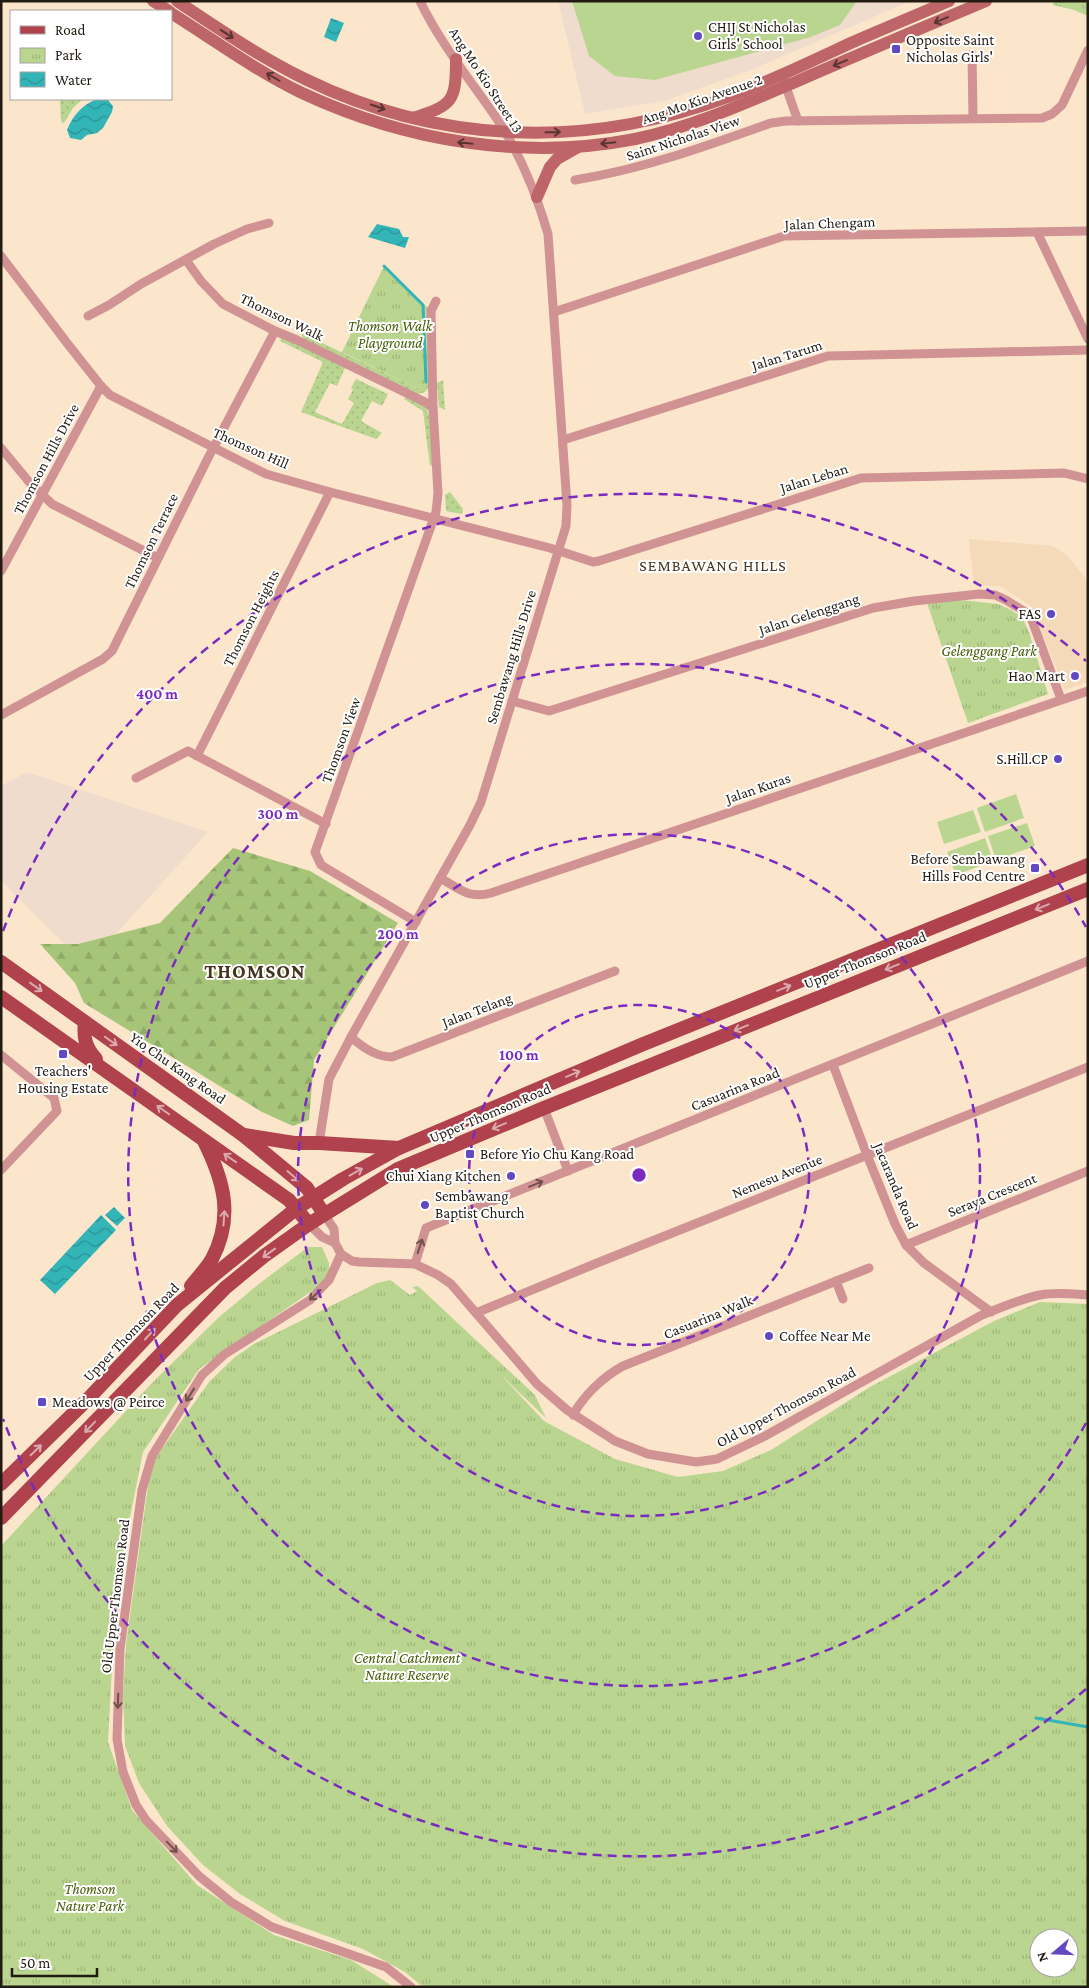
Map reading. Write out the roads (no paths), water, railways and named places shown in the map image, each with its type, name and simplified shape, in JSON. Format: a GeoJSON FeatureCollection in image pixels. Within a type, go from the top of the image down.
{"type":"FeatureCollection","features":[{"type":"Feature","properties":{"kind":"main road","name":"Ang Mo Kio Avenue 2"},"geometry":{"type":"LineString","coordinates":[[153,1],[167,10]]}},
{"type":"Feature","properties":{"kind":"main road","name":"Ang Mo Kio Avenue 2"},"geometry":{"type":"LineString","coordinates":[[177,1],[253,50],[307,80],[366,103],[413,118],[464,128],[505,132],[603,129],[693,108],[784,80],[986,1]]}},
{"type":"Feature","properties":{"kind":"main road","name":"Ang Mo Kio Avenue 2"},"geometry":{"type":"LineString","coordinates":[[172,13],[274,78],[332,106],[372,120],[437,138],[497,147],[580,146],[637,138],[674,129],[740,106],[784,80],[949,1]]}},
{"type":"Feature","properties":{"kind":"main road"},"geometry":{"type":"LineString","coordinates":[[413,118],[440,109],[452,96],[456,82],[456,60]]}},
{"type":"Feature","properties":{"kind":"main road"},"geometry":{"type":"LineString","coordinates":[[537,196],[550,167],[557,159],[580,146]]}},
{"type":"Feature","properties":{"kind":"main road","name":"Upper Thomson Road"},"geometry":{"type":"LineString","coordinates":[[1,1484],[88,1399],[177,1305],[297,1208],[399,1148],[641,1045],[1088,865]]}},
{"type":"Feature","properties":{"kind":"main road","name":"Upper Thomson Road"},"geometry":{"type":"LineString","coordinates":[[1,1518],[226,1288],[264,1256],[309,1224],[398,1169],[544,1108],[1088,889]]}},
{"type":"Feature","properties":{"kind":"main road","name":"Yio Chu Kang Road"},"geometry":{"type":"LineString","coordinates":[[1,962],[243,1135],[307,1188],[324,1214]]}},
{"type":"Feature","properties":{"kind":"main road"},"geometry":{"type":"LineString","coordinates":[[1,997],[289,1200],[309,1224]]}},
{"type":"Feature","properties":{"kind":"main road"},"geometry":{"type":"LineString","coordinates":[[85,1023],[85,1042],[89,1052],[109,1072]]}},
{"type":"Feature","properties":{"kind":"main road"},"geometry":{"type":"LineString","coordinates":[[641,1045],[652,1046],[656,1050],[657,1057],[650,1065]]}},
{"type":"Feature","properties":{"kind":"main road"},"geometry":{"type":"LineString","coordinates":[[243,1135],[294,1143],[399,1148]]}},
{"type":"Feature","properties":{"kind":"main road"},"geometry":{"type":"LineString","coordinates":[[177,1305],[211,1260],[220,1241],[224,1225],[225,1209],[222,1182],[202,1138]]}},
{"type":"Feature","properties":{"kind":"street","name":"Ang Mo Kio Street 13"},"geometry":{"type":"LineString","coordinates":[[420,1],[456,60],[514,147]]}},
{"type":"Feature","properties":{"kind":"street","name":"Saint Nicholas View"},"geometry":{"type":"LineString","coordinates":[[575,180],[606,175],[670,158],[771,124],[798,121],[1042,118],[1052,114],[1062,105],[1088,50]]}},
{"type":"Feature","properties":{"kind":"street"},"geometry":{"type":"LineString","coordinates":[[972,54],[973,118]]}},
{"type":"Feature","properties":{"kind":"street"},"geometry":{"type":"LineString","coordinates":[[784,80],[798,121]]}},
{"type":"Feature","properties":{"kind":"street","name":"Sembawang Hills Drive"},"geometry":{"type":"LineString","coordinates":[[319,1143],[329,1079],[481,802],[566,526],[567,505],[563,440],[548,234],[537,196],[514,147]]}},
{"type":"Feature","properties":{"kind":"street"},"geometry":{"type":"LineString","coordinates":[[88,316],[214,244],[246,229],[269,223]]}},
{"type":"Feature","properties":{"kind":"street","name":"Jalan Chengam"},"geometry":{"type":"LineString","coordinates":[[554,312],[784,236],[1088,231]]}},
{"type":"Feature","properties":{"kind":"street"},"geometry":{"type":"LineString","coordinates":[[1037,232],[1088,339]]}},
{"type":"Feature","properties":{"kind":"street","name":"Thomson Hill"},"geometry":{"type":"LineString","coordinates":[[1,256],[101,386],[110,395],[266,474],[434,520],[558,550]]}},
{"type":"Feature","properties":{"kind":"street","name":"Thomson Walk"},"geometry":{"type":"LineString","coordinates":[[186,260],[223,304],[274,331],[297,340],[425,402],[433,408]]}},
{"type":"Feature","properties":{"kind":"street"},"geometry":{"type":"LineString","coordinates":[[434,520],[438,493],[433,408],[431,311],[436,301]]}},
{"type":"Feature","properties":{"kind":"street","name":"Thomson Terrace"},"geometry":{"type":"LineString","coordinates":[[1,715],[103,659],[112,651],[213,448],[274,331]]}},
{"type":"Feature","properties":{"kind":"street","name":"Jalan Tarum"},"geometry":{"type":"LineString","coordinates":[[563,440],[828,356],[1088,350]]}},
{"type":"Feature","properties":{"kind":"street","name":"Thomson Hills Drive"},"geometry":{"type":"LineString","coordinates":[[1,570],[101,386]]}},
{"type":"Feature","properties":{"kind":"street"},"geometry":{"type":"LineString","coordinates":[[1,448],[42,496],[52,504],[158,558]]}},
{"type":"Feature","properties":{"kind":"street","name":"Jalan Leban"},"geometry":{"type":"LineString","coordinates":[[558,550],[593,562],[599,562],[861,478],[1064,473],[1088,479]]}},
{"type":"Feature","properties":{"kind":"street","name":"Thomson Heights"},"geometry":{"type":"LineString","coordinates":[[197,756],[330,492]]}},
{"type":"Feature","properties":{"kind":"street","name":"Thomson View"},"geometry":{"type":"LineString","coordinates":[[416,922],[321,865],[315,852],[434,520]]}},
{"type":"Feature","properties":{"kind":"street","name":"Jalan Gelenggang"},"geometry":{"type":"LineString","coordinates":[[512,701],[549,711],[873,608],[914,601],[979,594],[995,595],[1030,616],[1061,700]]}},
{"type":"Feature","properties":{"kind":"street","name":"Jalan Kuras"},"geometry":{"type":"LineString","coordinates":[[440,878],[477,897],[491,893],[1088,691]]}},
{"type":"Feature","properties":{"kind":"street"},"geometry":{"type":"LineString","coordinates":[[136,778],[188,751],[326,824]]}},
{"type":"Feature","properties":{"kind":"street","name":"Casuarina Road"},"geometry":{"type":"LineString","coordinates":[[415,1264],[426,1228],[1088,961]]}},
{"type":"Feature","properties":{"kind":"street","name":"Jalan Telang"},"geometry":{"type":"LineString","coordinates":[[351,1037],[357,1043],[383,1057],[392,1057],[615,971]]}},
{"type":"Feature","properties":{"kind":"street"},"geometry":{"type":"LineString","coordinates":[[1,1055],[54,1098],[57,1104],[57,1111],[1,1170]]}},
{"type":"Feature","properties":{"kind":"street","name":"Jacaranda Road"},"geometry":{"type":"LineString","coordinates":[[833,1065],[867,1155],[895,1224],[906,1245],[924,1263],[991,1312]]}},
{"type":"Feature","properties":{"kind":"street","name":"Nemesu Avenue"},"geometry":{"type":"LineString","coordinates":[[476,1313],[606,1259],[1088,1067]]}},
{"type":"Feature","properties":{"kind":"street"},"geometry":{"type":"LineString","coordinates":[[544,1108],[568,1171]]}},
{"type":"Feature","properties":{"kind":"street","name":"Seraya Crescent"},"geometry":{"type":"LineString","coordinates":[[906,1245],[1088,1171]]}},
{"type":"Feature","properties":{"kind":"street"},"geometry":{"type":"LineString","coordinates":[[324,1214],[334,1229],[335,1243],[342,1254]]}},
{"type":"Feature","properties":{"kind":"street"},"geometry":{"type":"LineString","coordinates":[[309,1224],[322,1237],[335,1243]]}},
{"type":"Feature","properties":{"kind":"street","name":"Old Upper Thomson Road"},"geometry":{"type":"LineString","coordinates":[[410,1987],[386,1966],[272,1927],[231,1902],[199,1876],[146,1820],[136,1805],[123,1772],[117,1739],[120,1649],[142,1490],[152,1456],[202,1375],[230,1350],[310,1300],[329,1280],[342,1254],[352,1261],[359,1262],[415,1264],[438,1275],[451,1284],[537,1384],[573,1415],[615,1441],[648,1454],[696,1462],[717,1458],[765,1436],[991,1312],[1041,1295],[1088,1295]]}},
{"type":"Feature","properties":{"kind":"street","name":"Casuarina Walk"},"geometry":{"type":"LineString","coordinates":[[573,1415],[578,1406],[594,1389],[611,1373],[624,1366],[869,1268]]}},
{"type":"Feature","properties":{"kind":"street"},"geometry":{"type":"LineString","coordinates":[[836,1281],[843,1299]]}},
{"type":"Feature","properties":{"kind":"water"},"geometry":{"type":"Polygon","coordinates":[[[331,18],[344,23],[336,42],[324,37],[331,18]]]}},
{"type":"Feature","properties":{"kind":"water"},"geometry":{"type":"Polygon","coordinates":[[[95,100],[108,100],[113,106],[112,112],[103,128],[97,133],[87,135],[81,140],[70,138],[67,130],[72,120],[82,107],[95,100]]]}},
{"type":"Feature","properties":{"kind":"water"},"geometry":{"type":"Polygon","coordinates":[[[377,224],[399,229],[403,237],[409,237],[405,248],[368,237],[377,224]]]}},
{"type":"Feature","properties":{"kind":"water"},"geometry":{"type":"Polygon","coordinates":[[[114,1207],[125,1218],[117,1226],[105,1215],[114,1207]]]}},
{"type":"Feature","properties":{"kind":"water"},"geometry":{"type":"Polygon","coordinates":[[[101,1215],[116,1230],[55,1294],[40,1280],[101,1215]]]}},
{"type":"Feature","properties":{"kind":"waterway"},"geometry":{"type":"LineString","coordinates":[[384,266],[423,305],[426,382]]}},
{"type":"Feature","properties":{"kind":"waterway"},"geometry":{"type":"LineString","coordinates":[[1036,1718],[1088,1727]]}},
{"type":"Feature","properties":{"kind":"place","name":"CHIJ St Nicholas Girls' School"},"geometry":{"type":"Point","coordinates":[698,36]}},
{"type":"Feature","properties":{"kind":"place","name":"Opposite Saint Nicholas Girls'"},"geometry":{"type":"Point","coordinates":[896,49]}},
{"type":"Feature","properties":{"kind":"place","name":"FAS"},"geometry":{"type":"Point","coordinates":[1051,614]}},
{"type":"Feature","properties":{"kind":"place","name":"Hao Mart"},"geometry":{"type":"Point","coordinates":[1075,676]}},
{"type":"Feature","properties":{"kind":"place","name":"S.Hill.CP"},"geometry":{"type":"Point","coordinates":[1058,759]}},
{"type":"Feature","properties":{"kind":"place","name":"Before Sembawang Hills Food Centre"},"geometry":{"type":"Point","coordinates":[1035,868]}},
{"type":"Feature","properties":{"kind":"place","name":"Teachers' Housing Estate"},"geometry":{"type":"Point","coordinates":[63,1054]}},
{"type":"Feature","properties":{"kind":"place","name":"Before Yio Chu Kang Road"},"geometry":{"type":"Point","coordinates":[470,1154]}},
{"type":"Feature","properties":{"kind":"place","name":"Chui Xiang Kitchen"},"geometry":{"type":"Point","coordinates":[511,1176]}},
{"type":"Feature","properties":{"kind":"place","name":"Sembawang Baptist Church"},"geometry":{"type":"Point","coordinates":[425,1205]}},
{"type":"Feature","properties":{"kind":"place","name":"Coffee Near Me"},"geometry":{"type":"Point","coordinates":[769,1336]}},
{"type":"Feature","properties":{"kind":"place","name":"Meadows @ Peirce"},"geometry":{"type":"Point","coordinates":[42,1402]}},
{"type":"Feature","properties":{"kind":"district","name":"SEMBAWANG HILLS"},"geometry":{"type":"Point","coordinates":[713,565]}},
{"type":"Feature","properties":{"kind":"district","name":"THOMSON"},"geometry":{"type":"Point","coordinates":[255,971]}},
{"type":"Feature","properties":{"kind":"park label","name":"Thomson Walk Playground"},"geometry":{"type":"Point","coordinates":[390,334]}},
{"type":"Feature","properties":{"kind":"park label","name":"Gelenggang Park"},"geometry":{"type":"Point","coordinates":[989,651]}},
{"type":"Feature","properties":{"kind":"park label","name":"Central Catchment Nature Reserve"},"geometry":{"type":"Point","coordinates":[407,1666]}},
{"type":"Feature","properties":{"kind":"park label","name":"Thomson Nature Park"},"geometry":{"type":"Point","coordinates":[90,1898]}}]}
